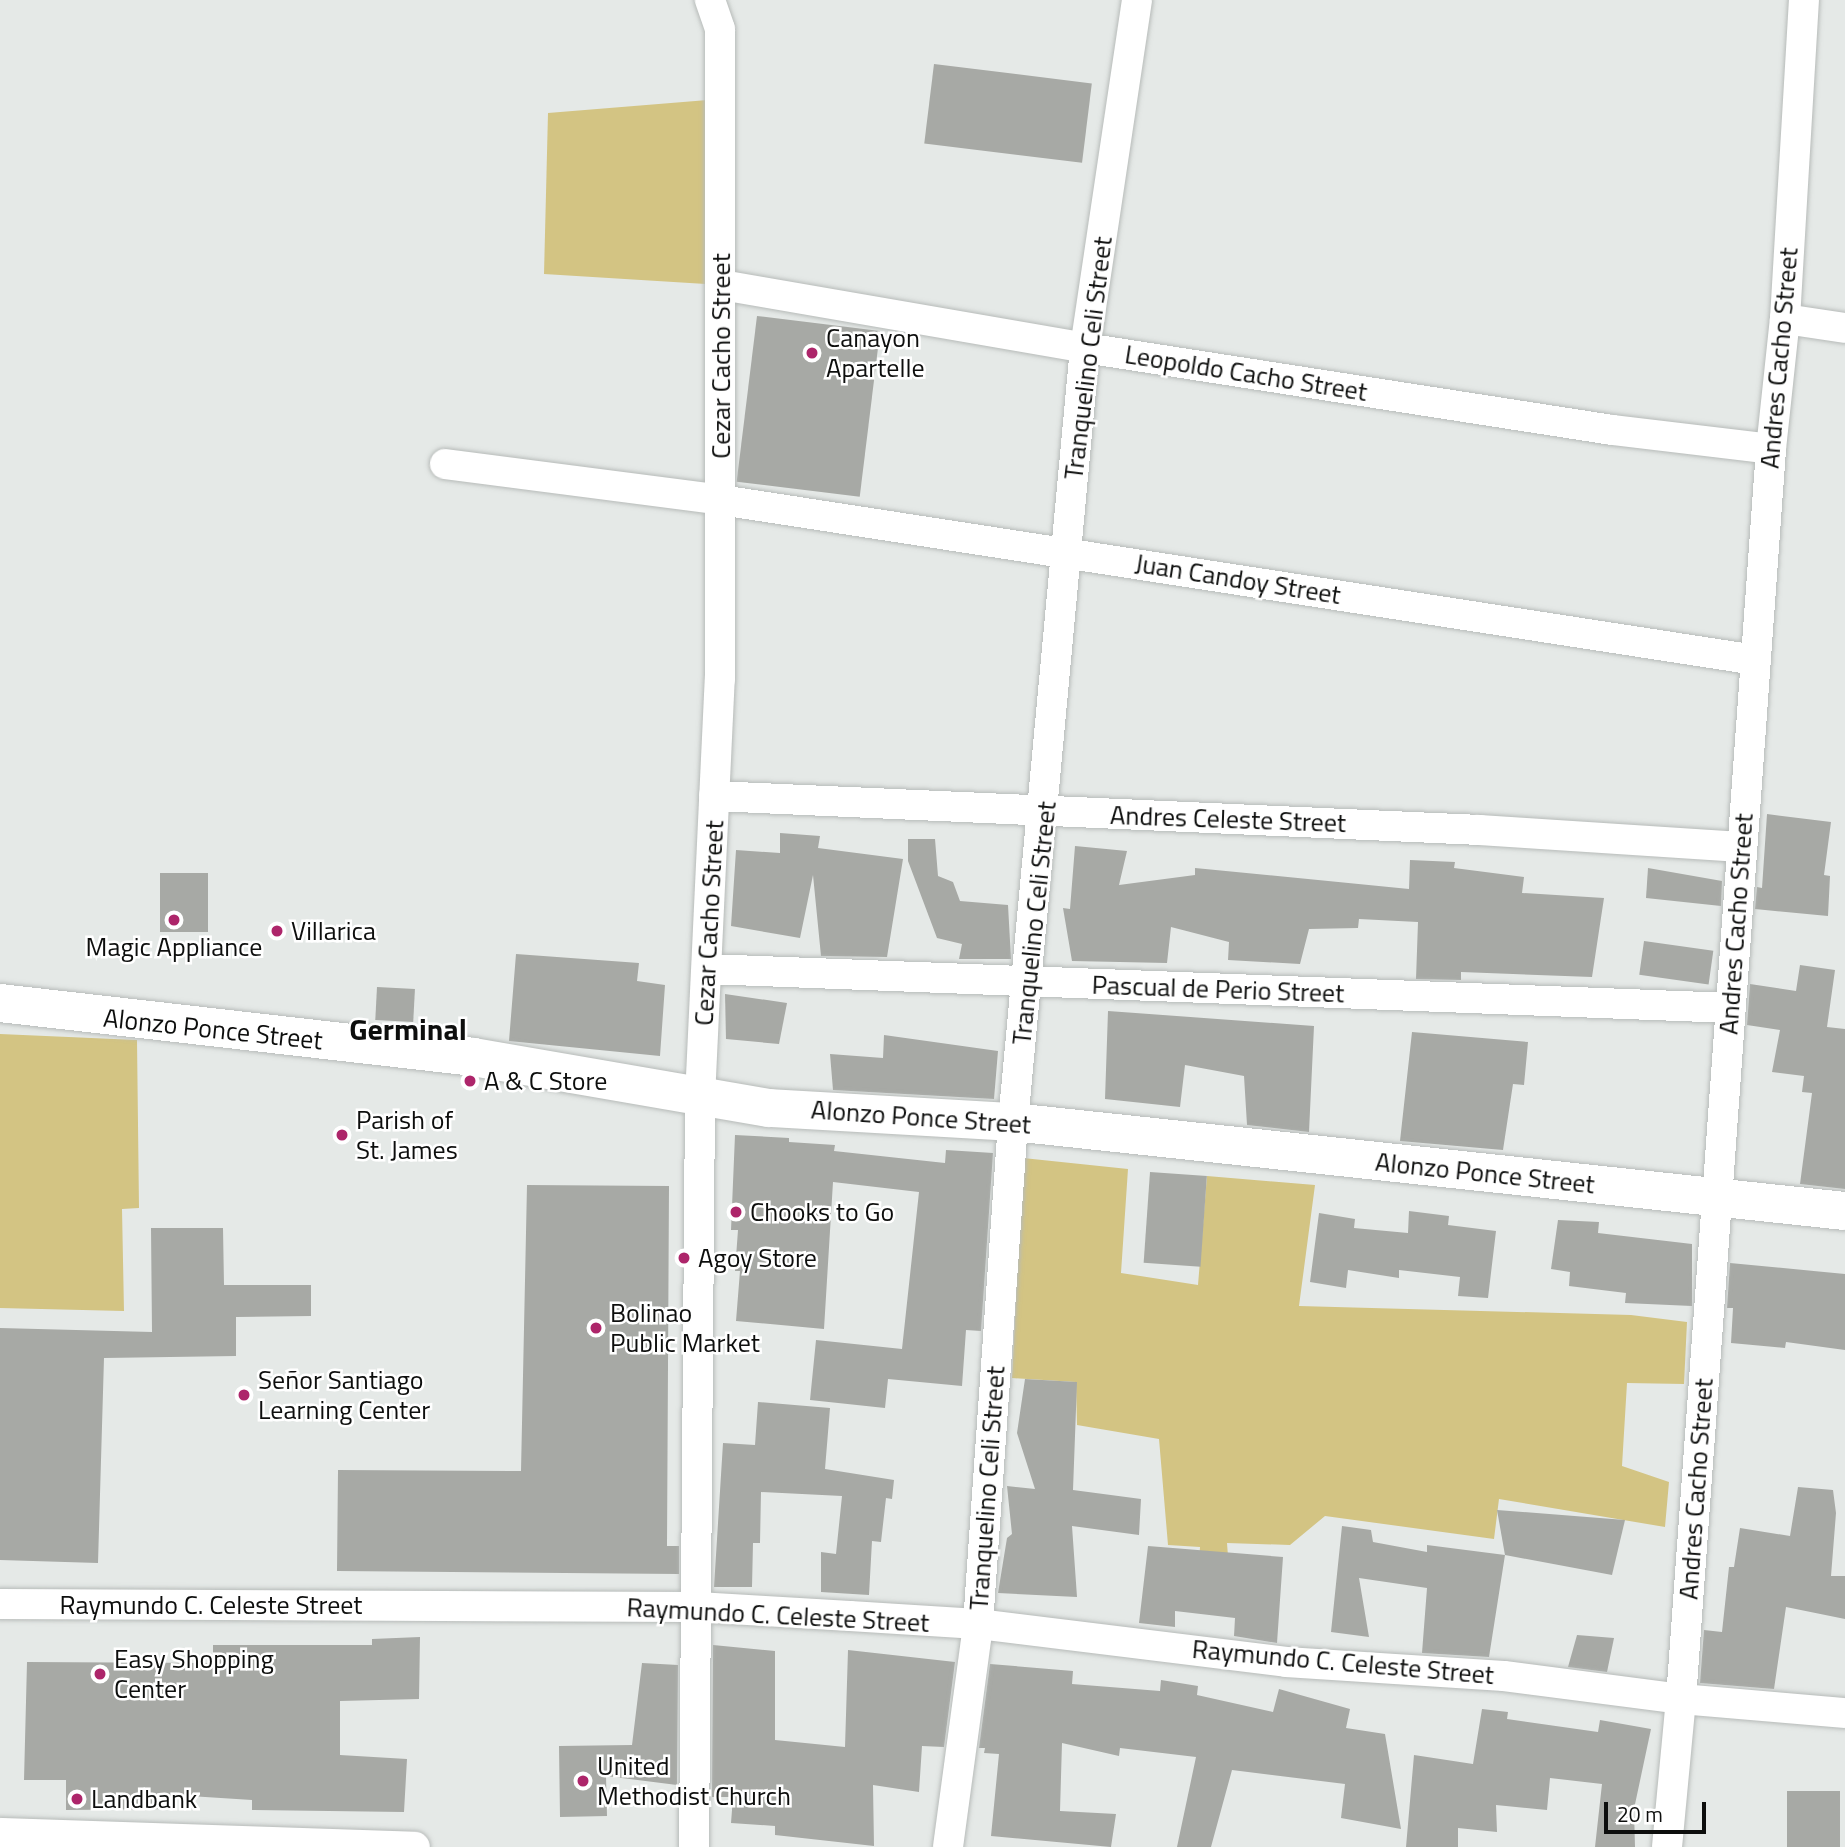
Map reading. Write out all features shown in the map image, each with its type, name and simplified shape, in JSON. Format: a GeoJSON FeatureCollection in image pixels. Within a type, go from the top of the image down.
{"type":"FeatureCollection","features":[{"type":"Feature","properties":{"kind":"street","name":"Cezar Cacho Street"},"geometry":{"type":"LineString","coordinates":[[694,1847],[700,1098],[715,796],[721,500],[720,29],[710,0]]}},
{"type":"Feature","properties":{"kind":"street","name":"Tranquelino Celi Street"},"geometry":{"type":"LineString","coordinates":[[948,1847],[978,1624],[1013,1122],[1045,812],[1085,348],[1137,0]]}},
{"type":"Feature","properties":{"kind":"street","name":"Andres Cacho Street"},"geometry":{"type":"LineString","coordinates":[[1667,1847],[1682,1699],[1771,449],[1785,319],[1804,0]]}},
{"type":"Feature","properties":{"kind":"street","name":"Leopoldo Cacho Street"},"geometry":{"type":"LineString","coordinates":[[722,285],[1085,348],[1612,430],[1771,449]]}},
{"type":"Feature","properties":{"kind":"street"},"geometry":{"type":"LineString","coordinates":[[1785,319],[1845,328]]}},
{"type":"Feature","properties":{"kind":"street","name":"Juan Candoy Street"},"geometry":{"type":"LineString","coordinates":[[445,464],[721,500],[1756,660]]}},
{"type":"Feature","properties":{"kind":"street","name":"Andres Celeste Street"},"geometry":{"type":"LineString","coordinates":[[715,796],[1479,830],[1741,847]]}},
{"type":"Feature","properties":{"kind":"street","name":"Pascual de Perio Street"},"geometry":{"type":"LineString","coordinates":[[707,970],[1730,1008]]}},
{"type":"Feature","properties":{"kind":"street","name":"Alonzo Ponce Street"},"geometry":{"type":"LineString","coordinates":[[0,1003],[473,1057],[769,1108],[1013,1122],[1845,1210]]}},
{"type":"Feature","properties":{"kind":"street","name":"Raymundo C. Celeste Street"},"geometry":{"type":"LineString","coordinates":[[0,1604],[697,1607],[978,1624],[1286,1662],[1504,1676],[1682,1699],[1845,1713]]}},
{"type":"Feature","properties":{"kind":"street"},"geometry":{"type":"LineString","coordinates":[[0,1833],[415,1847]]}},
{"type":"Feature","properties":{"kind":"shaded area"},"geometry":{"type":"Polygon","coordinates":[[[720,99],[722,285],[544,274],[548,113],[720,99]]]}},
{"type":"Feature","properties":{"kind":"shaded area"},"geometry":{"type":"Polygon","coordinates":[[[0,1034],[137,1040],[139,1208],[122,1209],[124,1311],[0,1308],[0,1034]]]}},
{"type":"Feature","properties":{"kind":"shaded area"},"geometry":{"type":"Polygon","coordinates":[[[1023,1158],[1128,1169],[1121,1273],[1198,1285],[1207,1176],[1315,1185],[1299,1306],[1631,1315],[1687,1322],[1684,1384],[1627,1383],[1622,1466],[1669,1482],[1665,1527],[1499,1499],[1494,1539],[1325,1516],[1290,1545],[1227,1543],[1230,1582],[1198,1576],[1200,1547],[1168,1545],[1159,1439],[1077,1425],[1076,1382],[1012,1378],[1023,1158]]]}},
{"type":"Feature","properties":{"kind":"building"},"geometry":{"type":"Polygon","coordinates":[[[934,64],[1092,83],[1082,163],[924,143],[934,64]]]}},
{"type":"Feature","properties":{"kind":"building"},"geometry":{"type":"Polygon","coordinates":[[[757,316],[880,331],[860,497],[737,482],[757,316]]]}},
{"type":"Feature","properties":{"kind":"building"},"geometry":{"type":"Polygon","coordinates":[[[1767,814],[1831,822],[1824,875],[1830,876],[1828,916],[1755,909],[1757,887],[1762,888],[1767,814]]]}},
{"type":"Feature","properties":{"kind":"building"},"geometry":{"type":"Polygon","coordinates":[[[780,833],[820,836],[818,848],[903,859],[887,957],[821,956],[813,875],[800,938],[731,926],[736,850],[780,853],[780,833]]]}},
{"type":"Feature","properties":{"kind":"building"},"geometry":{"type":"Polygon","coordinates":[[[908,839],[935,839],[938,876],[953,882],[960,901],[1008,905],[1011,959],[959,959],[962,944],[937,938],[908,861],[908,839]]]}},
{"type":"Feature","properties":{"kind":"building"},"geometry":{"type":"Polygon","coordinates":[[[1075,846],[1127,851],[1119,885],[1195,875],[1195,868],[1409,889],[1410,860],[1455,862],[1454,868],[1524,877],[1522,893],[1604,898],[1592,977],[1461,972],[1461,980],[1416,979],[1418,922],[1359,919],[1358,928],[1309,929],[1300,964],[1228,960],[1229,942],[1171,927],[1167,963],[1072,961],[1063,908],[1070,909],[1075,846]]]}},
{"type":"Feature","properties":{"kind":"building"},"geometry":{"type":"Polygon","coordinates":[[[1648,868],[1722,881],[1721,906],[1646,898],[1648,868]]]}},
{"type":"Feature","properties":{"kind":"building"},"geometry":{"type":"Polygon","coordinates":[[[160,873],[208,873],[208,932],[160,932],[160,873]]]}},
{"type":"Feature","properties":{"kind":"building"},"geometry":{"type":"Polygon","coordinates":[[[1644,941],[1713,951],[1709,984],[1639,975],[1644,941]]]}},
{"type":"Feature","properties":{"kind":"building"},"geometry":{"type":"Polygon","coordinates":[[[516,954],[639,963],[637,981],[665,985],[660,1056],[509,1041],[516,954]]]}},
{"type":"Feature","properties":{"kind":"building"},"geometry":{"type":"Polygon","coordinates":[[[1800,965],[1835,970],[1827,1027],[1845,1029],[1845,1189],[1800,1184],[1812,1093],[1802,1092],[1804,1076],[1772,1072],[1780,1030],[1747,1025],[1750,984],[1796,991],[1800,965]]]}},
{"type":"Feature","properties":{"kind":"building"},"geometry":{"type":"Polygon","coordinates":[[[377,987],[415,989],[413,1022],[375,1020],[377,987]]]}},
{"type":"Feature","properties":{"kind":"building"},"geometry":{"type":"Polygon","coordinates":[[[725,994],[787,1003],[779,1044],[726,1039],[725,994]]]}},
{"type":"Feature","properties":{"kind":"building"},"geometry":{"type":"Polygon","coordinates":[[[1108,1011],[1314,1026],[1309,1132],[1247,1125],[1244,1076],[1185,1065],[1180,1107],[1105,1099],[1108,1011]]]}},
{"type":"Feature","properties":{"kind":"building"},"geometry":{"type":"Polygon","coordinates":[[[1412,1032],[1528,1042],[1524,1085],[1513,1084],[1503,1150],[1400,1141],[1412,1032]]]}},
{"type":"Feature","properties":{"kind":"building"},"geometry":{"type":"Polygon","coordinates":[[[884,1035],[998,1051],[994,1099],[833,1090],[830,1054],[883,1058],[884,1035]]]}},
{"type":"Feature","properties":{"kind":"building"},"geometry":{"type":"Polygon","coordinates":[[[735,1135],[789,1138],[789,1142],[835,1145],[834,1151],[945,1163],[946,1150],[993,1153],[981,1331],[966,1330],[962,1386],[888,1379],[885,1408],[810,1400],[816,1340],[902,1349],[919,1192],[833,1182],[824,1329],[736,1321],[740,1271],[735,1271],[738,1230],[731,1230],[735,1135]]]}},
{"type":"Feature","properties":{"kind":"building"},"geometry":{"type":"Polygon","coordinates":[[[1150,1172],[1207,1176],[1201,1267],[1144,1263],[1150,1172]]]}},
{"type":"Feature","properties":{"kind":"building","name":"Bolinao Public Market"},"geometry":{"type":"Polygon","coordinates":[[[527,1185],[669,1186],[667,1546],[679,1546],[679,1574],[337,1571],[338,1470],[521,1471],[527,1185]]]}},
{"type":"Feature","properties":{"kind":"building"},"geometry":{"type":"Polygon","coordinates":[[[1409,1211],[1449,1216],[1448,1225],[1496,1231],[1488,1298],[1458,1296],[1460,1277],[1399,1270],[1399,1278],[1348,1270],[1346,1288],[1310,1282],[1319,1213],[1355,1219],[1354,1228],[1408,1233],[1409,1211]]]}},
{"type":"Feature","properties":{"kind":"building"},"geometry":{"type":"Polygon","coordinates":[[[1558,1220],[1599,1222],[1598,1233],[1692,1244],[1692,1306],[1625,1303],[1626,1293],[1569,1286],[1570,1272],[1551,1269],[1558,1220]]]}},
{"type":"Feature","properties":{"kind":"building"},"geometry":{"type":"Polygon","coordinates":[[[151,1228],[223,1228],[224,1285],[311,1285],[311,1316],[236,1317],[236,1356],[104,1358],[98,1563],[0,1560],[0,1328],[152,1332],[151,1228]]]}},
{"type":"Feature","properties":{"kind":"building"},"geometry":{"type":"Polygon","coordinates":[[[1730,1263],[1845,1274],[1845,1350],[1786,1342],[1785,1348],[1731,1343],[1733,1308],[1727,1308],[1730,1263]]]}},
{"type":"Feature","properties":{"kind":"building"},"geometry":{"type":"Polygon","coordinates":[[[1025,1379],[1077,1382],[1073,1490],[1141,1499],[1139,1535],[1072,1526],[1077,1597],[998,1593],[1007,1538],[1012,1534],[1007,1486],[1035,1489],[1017,1433],[1025,1379]]]}},
{"type":"Feature","properties":{"kind":"building"},"geometry":{"type":"Polygon","coordinates":[[[758,1402],[830,1408],[825,1469],[894,1480],[892,1499],[886,1498],[881,1542],[872,1541],[869,1595],[821,1592],[821,1552],[836,1554],[842,1496],[761,1492],[760,1543],[753,1543],[752,1587],[714,1587],[723,1443],[755,1445],[758,1402]]]}},
{"type":"Feature","properties":{"kind":"building"},"geometry":{"type":"Polygon","coordinates":[[[1798,1487],[1833,1490],[1836,1513],[1831,1576],[1845,1576],[1845,1619],[1786,1607],[1774,1689],[1700,1683],[1704,1630],[1722,1632],[1729,1567],[1734,1567],[1740,1528],[1790,1536],[1798,1487]]]}},
{"type":"Feature","properties":{"kind":"building"},"geometry":{"type":"Polygon","coordinates":[[[1497,1510],[1625,1520],[1612,1575],[1505,1555],[1497,1510]]]}},
{"type":"Feature","properties":{"kind":"building"},"geometry":{"type":"Polygon","coordinates":[[[1342,1526],[1371,1530],[1373,1542],[1427,1552],[1427,1545],[1505,1555],[1489,1657],[1422,1653],[1427,1588],[1359,1578],[1369,1637],[1331,1632],[1342,1526]]]}},
{"type":"Feature","properties":{"kind":"building"},"geometry":{"type":"Polygon","coordinates":[[[1148,1546],[1283,1557],[1277,1643],[1234,1636],[1235,1618],[1175,1611],[1175,1627],[1139,1623],[1148,1546]]]}},
{"type":"Feature","properties":{"kind":"building"},"geometry":{"type":"Polygon","coordinates":[[[1577,1635],[1614,1638],[1607,1672],[1568,1667],[1577,1635]]]}},
{"type":"Feature","properties":{"kind":"building"},"geometry":{"type":"Polygon","coordinates":[[[420,1637],[419,1699],[340,1701],[340,1755],[407,1759],[404,1812],[252,1810],[252,1800],[174,1795],[174,1809],[66,1810],[66,1780],[24,1780],[27,1662],[213,1663],[213,1645],[372,1645],[372,1639],[420,1637]]]}},
{"type":"Feature","properties":{"kind":"building"},"geometry":{"type":"Polygon","coordinates":[[[713,1645],[775,1651],[775,1740],[845,1747],[848,1650],[955,1662],[944,1747],[922,1746],[919,1792],[873,1785],[874,1846],[775,1835],[775,1826],[731,1823],[733,1797],[712,1797],[713,1645]]]}},
{"type":"Feature","properties":{"kind":"building"},"geometry":{"type":"Polygon","coordinates":[[[642,1663],[678,1665],[677,1785],[606,1776],[607,1816],[560,1817],[559,1746],[632,1745],[642,1663]]]}},
{"type":"Feature","properties":{"kind":"building"},"geometry":{"type":"Polygon","coordinates":[[[990,1664],[1073,1671],[1072,1684],[1160,1691],[1161,1680],[1198,1686],[1197,1695],[1273,1712],[1279,1689],[1350,1709],[1346,1728],[1385,1734],[1401,1829],[1341,1818],[1345,1784],[1232,1770],[1211,1847],[1177,1847],[1196,1757],[1120,1748],[1119,1756],[1062,1743],[1060,1811],[1116,1814],[1111,1847],[991,1836],[999,1754],[984,1753],[985,1748],[979,1748],[990,1664]]]}},
{"type":"Feature","properties":{"kind":"building"},"geometry":{"type":"Polygon","coordinates":[[[1482,1709],[1508,1712],[1507,1719],[1598,1732],[1600,1720],[1651,1729],[1634,1809],[1635,1847],[1595,1847],[1602,1784],[1550,1778],[1547,1810],[1496,1805],[1497,1832],[1458,1828],[1458,1847],[1406,1847],[1414,1755],[1473,1764],[1482,1709]]]}},
{"type":"Feature","properties":{"kind":"building"},"geometry":{"type":"Polygon","coordinates":[[[1787,1791],[1840,1791],[1840,1847],[1787,1847],[1787,1791]]]}},
{"type":"Feature","properties":{"kind":"place","name":"Canayon Apartelle"},"geometry":{"type":"Point","coordinates":[812,353]}},
{"type":"Feature","properties":{"kind":"place","name":"Magic Appliance"},"geometry":{"type":"Point","coordinates":[174,920]}},
{"type":"Feature","properties":{"kind":"place","name":"Villarica"},"geometry":{"type":"Point","coordinates":[277,931]}},
{"type":"Feature","properties":{"kind":"place","name":"A & C Store"},"geometry":{"type":"Point","coordinates":[470,1081]}},
{"type":"Feature","properties":{"kind":"place","name":"Parish of St. James"},"geometry":{"type":"Point","coordinates":[342,1135]}},
{"type":"Feature","properties":{"kind":"place","name":"Chooks to Go"},"geometry":{"type":"Point","coordinates":[736,1212]}},
{"type":"Feature","properties":{"kind":"place","name":"Agoy Store"},"geometry":{"type":"Point","coordinates":[684,1258]}},
{"type":"Feature","properties":{"kind":"place","name":"Bolinao Public Market"},"geometry":{"type":"Point","coordinates":[596,1328]}},
{"type":"Feature","properties":{"kind":"place","name":"Señor Santiago Learning Center"},"geometry":{"type":"Point","coordinates":[244,1395]}},
{"type":"Feature","properties":{"kind":"place","name":"Easy Shopping Center"},"geometry":{"type":"Point","coordinates":[100,1674]}},
{"type":"Feature","properties":{"kind":"place","name":"United Methodist Church"},"geometry":{"type":"Point","coordinates":[583,1781]}},
{"type":"Feature","properties":{"kind":"place","name":"Landbank"},"geometry":{"type":"Point","coordinates":[77,1799]}},
{"type":"Feature","properties":{"kind":"district","name":"Germinal"},"geometry":{"type":"Point","coordinates":[408,1029]}}]}
